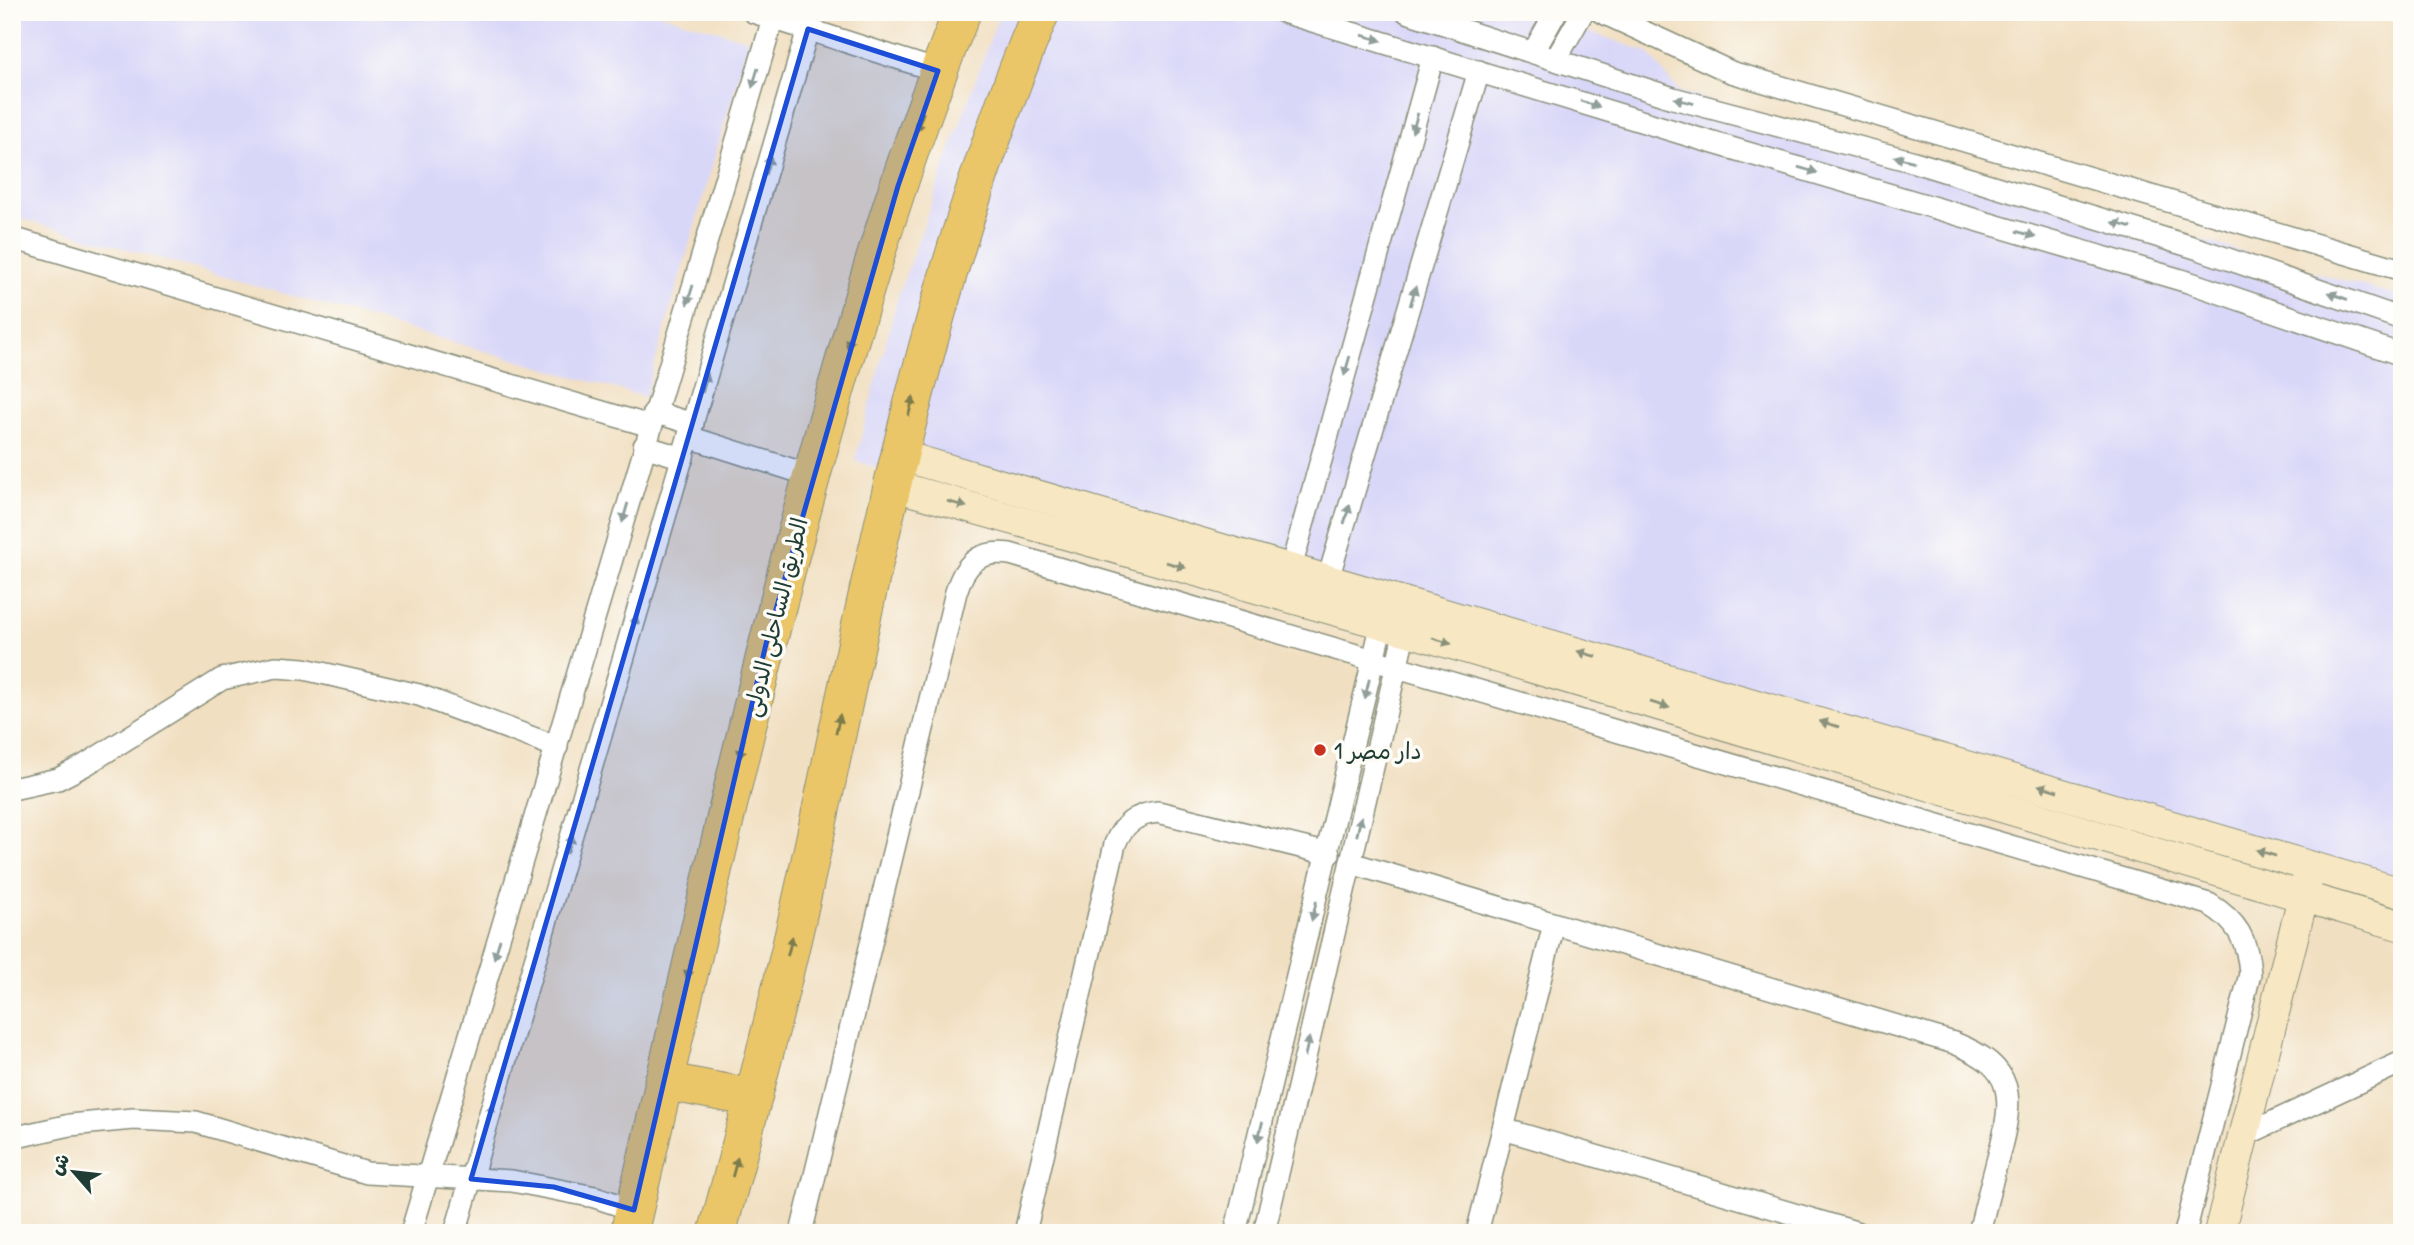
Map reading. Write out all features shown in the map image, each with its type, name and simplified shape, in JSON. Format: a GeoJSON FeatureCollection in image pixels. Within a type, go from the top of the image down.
{"type":"FeatureCollection","features":[{"type":"Feature","properties":{"kind":"highway","name":"الطريق الساحلى الدولى"},"geometry":{"type":"LineString","coordinates":[[632,1222],[766,644],[861,302],[938,72],[962,12]]}},
{"type":"Feature","properties":{"kind":"highway"},"geometry":{"type":"LineString","coordinates":[[718,1233],[804,890],[895,470],[941,293],[1006,93],[1041,12]]}},
{"type":"Feature","properties":{"kind":"highway"},"geometry":{"type":"LineString","coordinates":[[663,1081],[753,1098]]}},
{"type":"Feature","properties":{"kind":"street"},"geometry":{"type":"LineString","coordinates":[[1283,12],[2188,282],[2269,307],[2402,355]]}},
{"type":"Feature","properties":{"kind":"street"},"geometry":{"type":"LineString","coordinates":[[1534,51],[1556,12]]}},
{"type":"Feature","properties":{"kind":"street"},"geometry":{"type":"LineString","coordinates":[[1556,59],[1583,12]]}},
{"type":"Feature","properties":{"kind":"street"},"geometry":{"type":"LineString","coordinates":[[1601,12],[1731,72],[2402,270]]}},
{"type":"Feature","properties":{"kind":"street"},"geometry":{"type":"LineString","coordinates":[[411,1233],[557,747],[767,14],[811,21],[938,72]]}},
{"type":"Feature","properties":{"kind":"street"},"geometry":{"type":"LineString","coordinates":[[1406,48],[1412,14],[1686,101],[1911,161],[2199,248],[2402,319]]}},
{"type":"Feature","properties":{"kind":"street"},"geometry":{"type":"LineString","coordinates":[[454,1233],[811,21]]}},
{"type":"Feature","properties":{"kind":"street"},"geometry":{"type":"LineString","coordinates":[[1291,568],[1433,57]]}},
{"type":"Feature","properties":{"kind":"street"},"geometry":{"type":"LineString","coordinates":[[1328,579],[1479,71]]}},
{"type":"Feature","properties":{"kind":"street"},"geometry":{"type":"LineString","coordinates":[[1624,114],[1631,84]]}},
{"type":"Feature","properties":{"kind":"street"},"geometry":{"type":"LineString","coordinates":[[12,239],[649,428],[691,431],[812,477]]}},
{"type":"Feature","properties":{"kind":"street"},"geometry":{"type":"LineString","coordinates":[[649,428],[683,458]]}},
{"type":"Feature","properties":{"kind":"street"},"geometry":{"type":"LineString","coordinates":[[895,470],[1291,568],[2402,892]]}},
{"type":"Feature","properties":{"kind":"street"},"geometry":{"type":"LineString","coordinates":[[895,470],[1394,626],[2402,926]]}},
{"type":"Feature","properties":{"kind":"street"},"geometry":{"type":"LineString","coordinates":[[802,1233],[956,592],[967,564],[980,555],[995,552],[1010,554],[2209,904],[2227,915],[2245,942],[2249,974],[2185,1233]]}},
{"type":"Feature","properties":{"kind":"street"},"geometry":{"type":"LineString","coordinates":[[1235,1233],[1329,854],[1373,660],[1394,626]]}},
{"type":"Feature","properties":{"kind":"street"},"geometry":{"type":"LineString","coordinates":[[1264,1233],[1396,667],[1394,626]]}},
{"type":"Feature","properties":{"kind":"street"},"geometry":{"type":"LineString","coordinates":[[12,789],[58,779],[85,765],[222,679],[276,667],[304,669],[419,695],[557,747]]}},
{"type":"Feature","properties":{"kind":"street"},"geometry":{"type":"LineString","coordinates":[[1025,1233],[1115,844],[1127,823],[1136,817],[1158,812],[1329,854]]}},
{"type":"Feature","properties":{"kind":"street"},"geometry":{"type":"LineString","coordinates":[[1351,863],[1954,1043],[1983,1056],[2002,1076],[2010,1106],[1979,1233]]}},
{"type":"Feature","properties":{"kind":"street"},"geometry":{"type":"LineString","coordinates":[[2219,1233],[2310,866]]}},
{"type":"Feature","properties":{"kind":"street"},"geometry":{"type":"LineString","coordinates":[[1477,1233],[1554,924]]}},
{"type":"Feature","properties":{"kind":"street"},"geometry":{"type":"LineString","coordinates":[[2243,1136],[2402,1062]]}},
{"type":"Feature","properties":{"kind":"street"},"geometry":{"type":"LineString","coordinates":[[12,1139],[70,1125],[120,1120],[196,1122],[347,1168],[387,1175],[554,1187],[632,1222]]}},
{"type":"Feature","properties":{"kind":"street"},"geometry":{"type":"LineString","coordinates":[[1503,1129],[1859,1233]]}},
{"type":"Feature","properties":{"kind":"highlighted area"},"geometry":{"type":"Polygon","coordinates":[[[808,29],[938,71],[898,186],[766,644],[634,1210],[554,1187],[471,1179],[808,29]]]}},
{"type":"Feature","properties":{"kind":"shaded area"},"geometry":{"type":"Polygon","coordinates":[[[12,12],[653,12],[749,40],[645,397],[12,216],[12,12]]]}},
{"type":"Feature","properties":{"kind":"shaded area"},"geometry":{"type":"Polygon","coordinates":[[[1000,12],[1509,12],[1596,34],[1647,52],[1680,92],[2402,297],[2402,908],[855,461],[898,296],[1000,12]]]}},
{"type":"Feature","properties":{"kind":"place","name":"دار مصر 1"},"geometry":{"type":"Point","coordinates":[1320,750]}}]}
